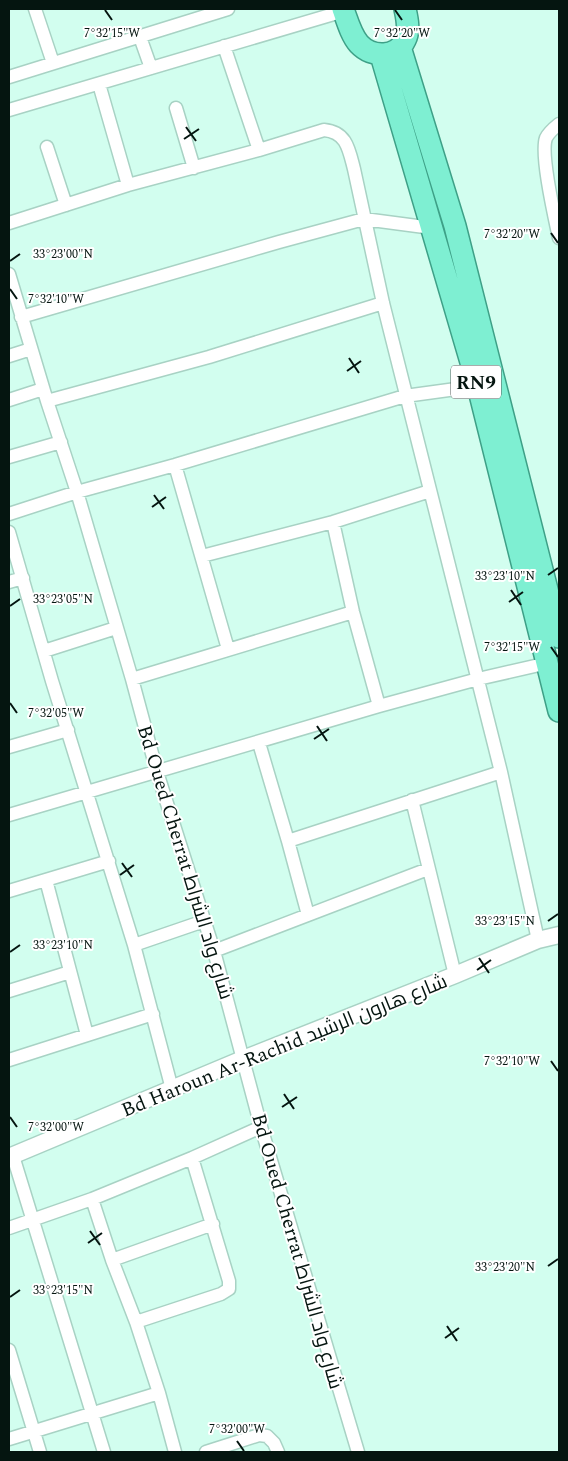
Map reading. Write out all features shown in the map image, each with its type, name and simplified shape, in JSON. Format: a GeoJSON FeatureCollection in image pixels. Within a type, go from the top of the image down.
{"type":"FeatureCollection","features":[{"type":"Feature","properties":{"kind":"highway"},"geometry":{"type":"LineString","coordinates":[[344,10],[354,37],[360,45],[380,55],[390,53],[400,47],[405,40],[408,31],[405,9]]}},
{"type":"Feature","properties":{"kind":"highway","name":"RN9"},"geometry":{"type":"LineString","coordinates":[[400,47],[455,226],[559,637]]}},
{"type":"Feature","properties":{"kind":"highway","name":"RN9"},"geometry":{"type":"LineString","coordinates":[[380,55],[478,386],[559,711]]}},
{"type":"Feature","properties":{"kind":"street"},"geometry":{"type":"LineString","coordinates":[[35,9],[53,63]]}},
{"type":"Feature","properties":{"kind":"street"},"geometry":{"type":"LineString","coordinates":[[9,77],[228,9]]}},
{"type":"Feature","properties":{"kind":"street"},"geometry":{"type":"LineString","coordinates":[[9,110],[344,10]]}},
{"type":"Feature","properties":{"kind":"street"},"geometry":{"type":"LineString","coordinates":[[140,37],[151,68]]}},
{"type":"Feature","properties":{"kind":"street"},"geometry":{"type":"LineString","coordinates":[[224,46],[259,150]]}},
{"type":"Feature","properties":{"kind":"street"},"geometry":{"type":"LineString","coordinates":[[99,84],[128,185]]}},
{"type":"Feature","properties":{"kind":"street"},"geometry":{"type":"LineString","coordinates":[[176,108],[194,168]]}},
{"type":"Feature","properties":{"kind":"street"},"geometry":{"type":"LineString","coordinates":[[559,124],[550,132],[546,139],[544,151],[559,238]]}},
{"type":"Feature","properties":{"kind":"street"},"geometry":{"type":"LineString","coordinates":[[9,223],[128,185],[259,150],[324,130],[332,131],[341,136],[348,148],[405,396],[501,772],[538,940]]}},
{"type":"Feature","properties":{"kind":"street"},"geometry":{"type":"LineString","coordinates":[[47,147],[66,205]]}},
{"type":"Feature","properties":{"kind":"street"},"geometry":{"type":"LineString","coordinates":[[21,317],[270,244],[364,219],[432,228]]}},
{"type":"Feature","properties":{"kind":"street","name":"Bd Oued Cherrat شارع واد الشراط"},"geometry":{"type":"LineString","coordinates":[[9,274],[12,299],[21,317],[78,492],[157,772],[214,951],[261,1127],[358,1452]]}},
{"type":"Feature","properties":{"kind":"street"},"geometry":{"type":"LineString","coordinates":[[9,400],[45,395],[209,357],[383,304]]}},
{"type":"Feature","properties":{"kind":"street"},"geometry":{"type":"LineString","coordinates":[[9,356],[31,350]]}},
{"type":"Feature","properties":{"kind":"street"},"geometry":{"type":"LineString","coordinates":[[9,514],[405,396],[478,386]]}},
{"type":"Feature","properties":{"kind":"street"},"geometry":{"type":"LineString","coordinates":[[9,457],[61,442]]}},
{"type":"Feature","properties":{"kind":"street"},"geometry":{"type":"LineString","coordinates":[[176,465],[228,649]]}},
{"type":"Feature","properties":{"kind":"street"},"geometry":{"type":"LineString","coordinates":[[202,556],[333,522],[430,491]]}},
{"type":"Feature","properties":{"kind":"street"},"geometry":{"type":"LineString","coordinates":[[333,522],[379,706]]}},
{"type":"Feature","properties":{"kind":"street"},"geometry":{"type":"LineString","coordinates":[[9,532],[134,946],[172,1089]]}},
{"type":"Feature","properties":{"kind":"street"},"geometry":{"type":"LineString","coordinates":[[9,582],[23,578]]}},
{"type":"Feature","properties":{"kind":"street"},"geometry":{"type":"LineString","coordinates":[[132,679],[354,612]]}},
{"type":"Feature","properties":{"kind":"street"},"geometry":{"type":"LineString","coordinates":[[44,651],[116,628]]}},
{"type":"Feature","properties":{"kind":"street"},"geometry":{"type":"LineString","coordinates":[[9,815],[379,706],[548,663]]}},
{"type":"Feature","properties":{"kind":"street"},"geometry":{"type":"LineString","coordinates":[[9,747],[68,730]]}},
{"type":"Feature","properties":{"kind":"street"},"geometry":{"type":"LineString","coordinates":[[259,742],[308,915]]}},
{"type":"Feature","properties":{"kind":"street"},"geometry":{"type":"LineString","coordinates":[[288,841],[501,772]]}},
{"type":"Feature","properties":{"kind":"street"},"geometry":{"type":"LineString","coordinates":[[412,800],[455,975]]}},
{"type":"Feature","properties":{"kind":"street"},"geometry":{"type":"LineString","coordinates":[[9,891],[109,861]]}},
{"type":"Feature","properties":{"kind":"street"},"geometry":{"type":"LineString","coordinates":[[214,951],[428,869]]}},
{"type":"Feature","properties":{"kind":"street"},"geometry":{"type":"LineString","coordinates":[[46,880],[87,1035]]}},
{"type":"Feature","properties":{"kind":"street"},"geometry":{"type":"LineString","coordinates":[[134,946],[204,921]]}},
{"type":"Feature","properties":{"kind":"street","name":"Bd Haroun Ar-Rachid شارع هارون الرشيد"},"geometry":{"type":"LineString","coordinates":[[11,1156],[243,1059],[538,940],[559,935]]}},
{"type":"Feature","properties":{"kind":"street"},"geometry":{"type":"LineString","coordinates":[[9,992],[70,972]]}},
{"type":"Feature","properties":{"kind":"street"},"geometry":{"type":"LineString","coordinates":[[9,1060],[153,1014]]}},
{"type":"Feature","properties":{"kind":"street"},"geometry":{"type":"LineString","coordinates":[[9,1228],[92,1199],[261,1127]]}},
{"type":"Feature","properties":{"kind":"street"},"geometry":{"type":"LineString","coordinates":[[11,1156],[33,1220],[104,1452]]}},
{"type":"Feature","properties":{"kind":"street"},"geometry":{"type":"LineString","coordinates":[[136,1322],[221,1294],[229,1289],[229,1281],[213,1224],[192,1158]]}},
{"type":"Feature","properties":{"kind":"street"},"geometry":{"type":"LineString","coordinates":[[92,1199],[112,1260],[136,1322],[159,1393],[175,1452]]}},
{"type":"Feature","properties":{"kind":"street"},"geometry":{"type":"LineString","coordinates":[[112,1260],[213,1224]]}},
{"type":"Feature","properties":{"kind":"street"},"geometry":{"type":"LineString","coordinates":[[9,1350],[40,1452]]}},
{"type":"Feature","properties":{"kind":"street"},"geometry":{"type":"LineString","coordinates":[[9,1439],[159,1393]]}},
{"type":"Feature","properties":{"kind":"street"},"geometry":{"type":"LineString","coordinates":[[206,1452],[260,1435],[267,1436],[274,1443],[278,1452]]}}]}
